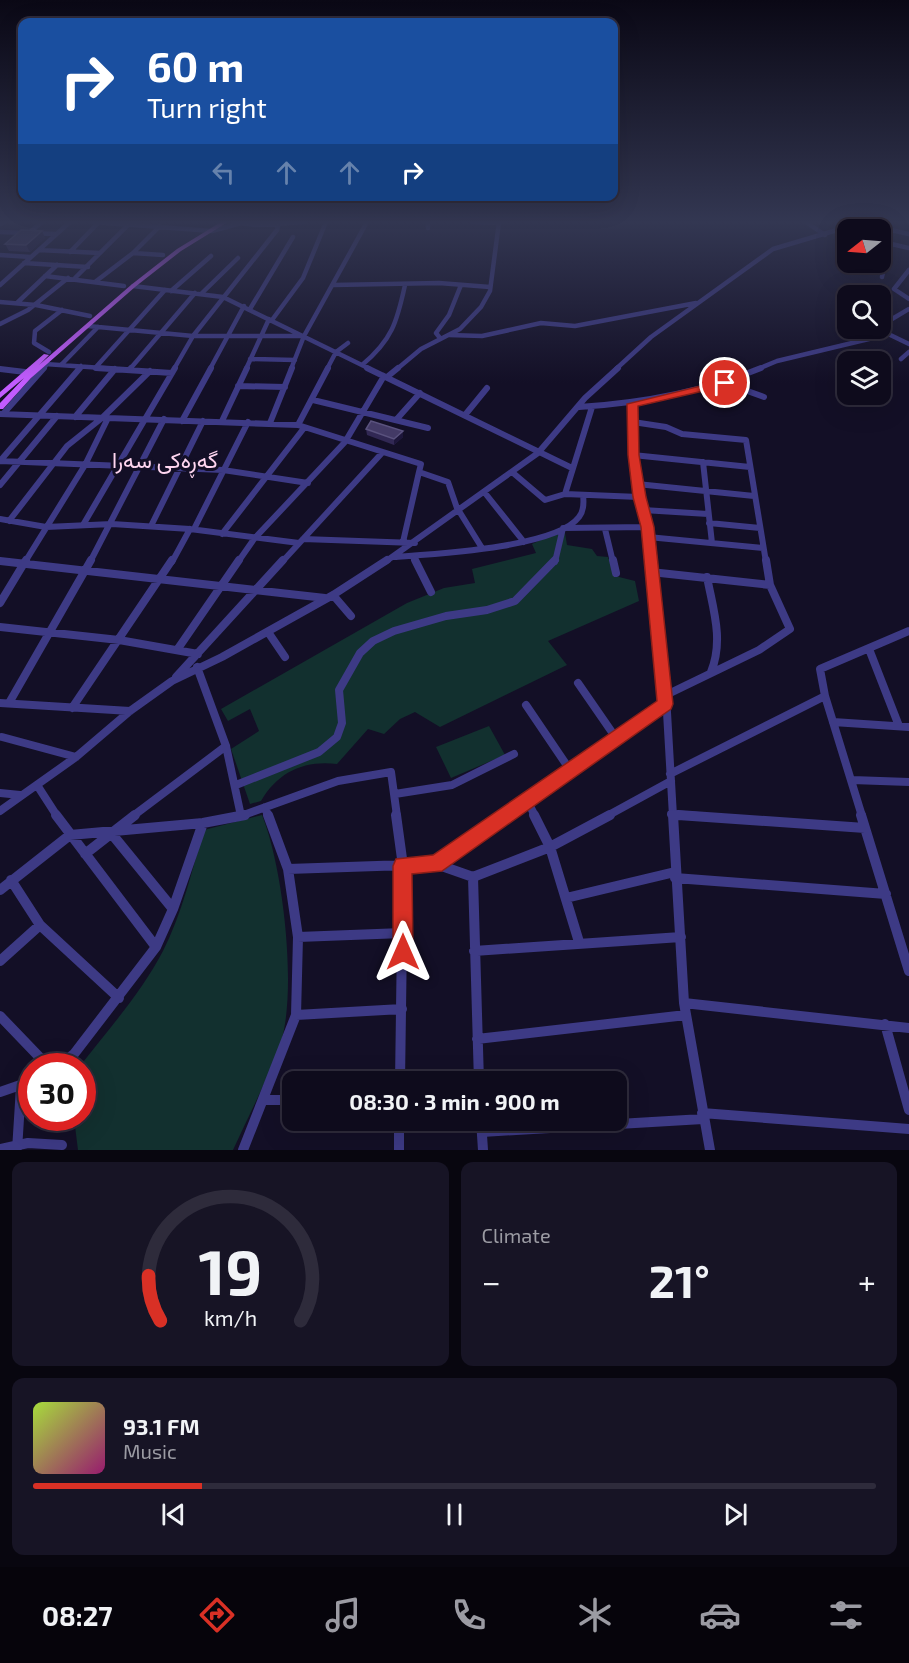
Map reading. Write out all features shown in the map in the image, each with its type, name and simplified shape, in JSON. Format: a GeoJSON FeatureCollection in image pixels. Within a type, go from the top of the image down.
{"type":"FeatureCollection","features":[{"type":"Feature","properties":{"kind":"main road"},"geometry":{"type":"LineString","coordinates":[[0,396],[136,276]]}},
{"type":"Feature","properties":{"kind":"main road"},"geometry":{"type":"LineString","coordinates":[[1,412],[46,364],[146,276]]}},
{"type":"Feature","properties":{"kind":"main road"},"geometry":{"type":"LineString","coordinates":[[92,314],[102,313]]}},
{"type":"Feature","properties":{"kind":"street"},"geometry":{"type":"LineString","coordinates":[[18,302],[45,276],[123,286]]}},
{"type":"Feature","properties":{"kind":"street"},"geometry":{"type":"LineString","coordinates":[[75,279],[79,276]]}},
{"type":"Feature","properties":{"kind":"street"},"geometry":{"type":"LineString","coordinates":[[95,282],[103,276]]}},
{"type":"Feature","properties":{"kind":"street"},"geometry":{"type":"LineString","coordinates":[[96,367],[168,290],[186,276]]}},
{"type":"Feature","properties":{"kind":"street"},"geometry":{"type":"LineString","coordinates":[[129,370],[160,333],[218,276]]}},
{"type":"Feature","properties":{"kind":"street"},"geometry":{"type":"LineString","coordinates":[[83,525],[193,336],[240,276]]}},
{"type":"Feature","properties":{"kind":"street"},"geometry":{"type":"LineString","coordinates":[[250,309],[270,276]]}},
{"type":"Feature","properties":{"kind":"street"},"geometry":{"type":"LineString","coordinates":[[222,421],[261,335],[304,276]]}},
{"type":"Feature","properties":{"kind":"street"},"geometry":{"type":"LineString","coordinates":[[270,423],[304,336],[338,276]]}},
{"type":"Feature","properties":{"kind":"street"},"geometry":{"type":"LineString","coordinates":[[177,650],[254,539],[345,442],[361,411],[386,376],[421,348],[460,330],[486,300],[492,276]]}},
{"type":"Feature","properties":{"kind":"street"},"geometry":{"type":"LineString","coordinates":[[0,811],[76,758],[130,711],[172,681],[267,632],[330,596],[415,543],[485,493],[538,453],[579,407],[651,337],[735,276]]}},
{"type":"Feature","properties":{"kind":"street"},"geometry":{"type":"LineString","coordinates":[[904,276],[894,289],[909,299]]}},
{"type":"Feature","properties":{"kind":"street"},"geometry":{"type":"LineString","coordinates":[[0,324],[13,320],[36,305],[68,278]]}},
{"type":"Feature","properties":{"kind":"street"},"geometry":{"type":"LineString","coordinates":[[902,278],[909,281]]}},
{"type":"Feature","properties":{"kind":"street"},"geometry":{"type":"LineString","coordinates":[[333,285],[490,287]]}},
{"type":"Feature","properties":{"kind":"street"},"geometry":{"type":"LineString","coordinates":[[362,365],[383,348],[393,336],[405,285]]}},
{"type":"Feature","properties":{"kind":"street"},"geometry":{"type":"LineString","coordinates":[[440,338],[436,333],[449,315],[461,285]]}},
{"type":"Feature","properties":{"kind":"street"},"geometry":{"type":"LineString","coordinates":[[133,286],[223,297],[572,468]]}},
{"type":"Feature","properties":{"kind":"street"},"geometry":{"type":"LineString","coordinates":[[0,302],[18,302],[92,314]]}},
{"type":"Feature","properties":{"kind":"street"},"geometry":{"type":"LineString","coordinates":[[449,335],[482,336],[541,323],[575,326],[696,303]]}},
{"type":"Feature","properties":{"kind":"street"},"geometry":{"type":"LineString","coordinates":[[182,421],[226,335],[244,306]]}},
{"type":"Feature","properties":{"kind":"street"},"geometry":{"type":"LineString","coordinates":[[891,320],[909,309]]}},
{"type":"Feature","properties":{"kind":"street"},"geometry":{"type":"LineString","coordinates":[[49,352],[34,343],[35,331],[62,310]]}},
{"type":"Feature","properties":{"kind":"street"},"geometry":{"type":"LineString","coordinates":[[88,326],[193,336],[304,336]]}},
{"type":"Feature","properties":{"kind":"street"},"geometry":{"type":"LineString","coordinates":[[61,365],[98,327]]}},
{"type":"Feature","properties":{"kind":"street"},"geometry":{"type":"LineString","coordinates":[[891,335],[909,344]]}},
{"type":"Feature","properties":{"kind":"street"},"geometry":{"type":"LineString","coordinates":[[579,407],[633,404],[725,383],[767,364],[868,339]]}},
{"type":"Feature","properties":{"kind":"street"},"geometry":{"type":"LineString","coordinates":[[222,534],[269,475],[301,426],[336,352],[348,343]]}},
{"type":"Feature","properties":{"kind":"street"},"geometry":{"type":"LineString","coordinates":[[901,359],[909,352]]}},
{"type":"Feature","properties":{"kind":"street"},"geometry":{"type":"LineString","coordinates":[[250,359],[295,360]]}},
{"type":"Feature","properties":{"kind":"street"},"geometry":{"type":"LineString","coordinates":[[46,364],[172,373]]}},
{"type":"Feature","properties":{"kind":"street"},"geometry":{"type":"LineString","coordinates":[[0,461],[81,366]]}},
{"type":"Feature","properties":{"kind":"street"},"geometry":{"type":"LineString","coordinates":[[75,417],[115,369]]}},
{"type":"Feature","properties":{"kind":"street"},"geometry":{"type":"LineString","coordinates":[[1,370],[25,372]]}},
{"type":"Feature","properties":{"kind":"street"},"geometry":{"type":"LineString","coordinates":[[9,521],[55,465],[67,446],[105,418],[150,371]]}},
{"type":"Feature","properties":{"kind":"street"},"geometry":{"type":"LineString","coordinates":[[725,383],[744,392],[764,397]]}},
{"type":"Feature","properties":{"kind":"street"},"geometry":{"type":"LineString","coordinates":[[238,386],[285,387]]}},
{"type":"Feature","properties":{"kind":"street"},"geometry":{"type":"LineString","coordinates":[[465,415],[487,388]]}},
{"type":"Feature","properties":{"kind":"street"},"geometry":{"type":"LineString","coordinates":[[396,420],[420,393]]}},
{"type":"Feature","properties":{"kind":"street"},"geometry":{"type":"LineString","coordinates":[[313,400],[428,428]]}},
{"type":"Feature","properties":{"kind":"street"},"geometry":{"type":"LineString","coordinates":[[633,404],[633,455],[639,497],[648,532],[666,699],[671,814],[684,1003],[710,1150]]}},
{"type":"Feature","properties":{"kind":"street"},"geometry":{"type":"LineString","coordinates":[[565,494],[592,407]]}},
{"type":"Feature","properties":{"kind":"street"},"geometry":{"type":"LineString","coordinates":[[1,412],[301,426],[381,454],[421,464],[403,542]]}},
{"type":"Feature","properties":{"kind":"street"},"geometry":{"type":"LineString","coordinates":[[0,485],[57,416]]}},
{"type":"Feature","properties":{"kind":"street"},"geometry":{"type":"LineString","coordinates":[[0,603],[85,465],[105,418]]}},
{"type":"Feature","properties":{"kind":"street"},"geometry":{"type":"LineString","coordinates":[[130,711],[4,703],[50,631],[112,524],[164,419]]}},
{"type":"Feature","properties":{"kind":"street"},"geometry":{"type":"LineString","coordinates":[[151,526],[182,468],[203,421]]}},
{"type":"Feature","properties":{"kind":"street"},"geometry":{"type":"LineString","coordinates":[[72,708],[162,579],[192,529],[248,422]]}},
{"type":"Feature","properties":{"kind":"street"},"geometry":{"type":"LineString","coordinates":[[436,864],[616,738],[666,699],[711,672],[759,650],[790,629],[770,585],[746,440],[682,434],[666,427],[633,422]]}},
{"type":"Feature","properties":{"kind":"street"},"geometry":{"type":"LineString","coordinates":[[172,681],[381,454]]}},
{"type":"Feature","properties":{"kind":"street"},"geometry":{"type":"LineString","coordinates":[[633,455],[750,467]]}},
{"type":"Feature","properties":{"kind":"street"},"geometry":{"type":"LineString","coordinates":[[0,461],[223,470],[269,475],[308,483]]}},
{"type":"Feature","properties":{"kind":"street"},"geometry":{"type":"LineString","coordinates":[[703,462],[712,543]]}},
{"type":"Feature","properties":{"kind":"street"},"geometry":{"type":"LineString","coordinates":[[419,472],[448,482],[458,511],[482,548]]}},
{"type":"Feature","properties":{"kind":"street"},"geometry":{"type":"LineString","coordinates":[[512,472],[545,500],[565,494],[639,497]]}},
{"type":"Feature","properties":{"kind":"street"},"geometry":{"type":"LineString","coordinates":[[637,484],[754,496]]}},
{"type":"Feature","properties":{"kind":"street"},"geometry":{"type":"LineString","coordinates":[[485,493],[524,542]]}},
{"type":"Feature","properties":{"kind":"street"},"geometry":{"type":"LineString","coordinates":[[391,557],[524,542],[574,522],[583,512],[583,495]]}},
{"type":"Feature","properties":{"kind":"street"},"geometry":{"type":"LineString","coordinates":[[643,510],[708,514]]}},
{"type":"Feature","properties":{"kind":"street"},"geometry":{"type":"LineString","coordinates":[[0,519],[46,527],[112,524],[192,529],[254,539],[415,543]]}},
{"type":"Feature","properties":{"kind":"street"},"geometry":{"type":"LineString","coordinates":[[710,523],[760,528]]}},
{"type":"Feature","properties":{"kind":"street"},"geometry":{"type":"LineString","coordinates":[[562,528],[648,532],[712,543],[763,548]]}},
{"type":"Feature","properties":{"kind":"street"},"geometry":{"type":"LineString","coordinates":[[236,785],[319,752],[337,737],[342,723],[339,690],[360,653],[373,641],[394,631],[446,616],[487,610],[516,601],[554,564],[562,528]]}},
{"type":"Feature","properties":{"kind":"street"},"geometry":{"type":"LineString","coordinates":[[606,529],[616,573]]}},
{"type":"Feature","properties":{"kind":"street"},"geometry":{"type":"LineString","coordinates":[[413,556],[431,592]]}},
{"type":"Feature","properties":{"kind":"street"},"geometry":{"type":"LineString","coordinates":[[0,561],[330,596],[351,616]]}},
{"type":"Feature","properties":{"kind":"street"},"geometry":{"type":"LineString","coordinates":[[651,572],[770,585]]}},
{"type":"Feature","properties":{"kind":"street"},"geometry":{"type":"LineString","coordinates":[[707,577],[718,644],[718,660],[711,672]]}},
{"type":"Feature","properties":{"kind":"street"},"geometry":{"type":"LineString","coordinates":[[0,627],[119,640],[198,654]]}},
{"type":"Feature","properties":{"kind":"street"},"geometry":{"type":"LineString","coordinates":[[909,631],[820,669],[825,696],[865,828],[886,894],[905,943],[909,971]]}},
{"type":"Feature","properties":{"kind":"street"},"geometry":{"type":"LineString","coordinates":[[267,632],[285,657]]}},
{"type":"Feature","properties":{"kind":"street"},"geometry":{"type":"LineString","coordinates":[[869,649],[909,735]]}},
{"type":"Feature","properties":{"kind":"street"},"geometry":{"type":"LineString","coordinates":[[197,667],[226,746],[241,816]]}},
{"type":"Feature","properties":{"kind":"street"},"geometry":{"type":"LineString","coordinates":[[578,683],[616,738]]}},
{"type":"Feature","properties":{"kind":"street"},"geometry":{"type":"LineString","coordinates":[[288,869],[436,864],[473,877],[550,847],[670,777],[825,696]]}},
{"type":"Feature","properties":{"kind":"street"},"geometry":{"type":"LineString","coordinates":[[526,705],[570,770]]}},
{"type":"Feature","properties":{"kind":"street"},"geometry":{"type":"LineString","coordinates":[[833,722],[904,726]]}},
{"type":"Feature","properties":{"kind":"street"},"geometry":{"type":"LineString","coordinates":[[2,737],[76,758]]}},
{"type":"Feature","properties":{"kind":"street"},"geometry":{"type":"LineString","coordinates":[[85,854],[226,746]]}},
{"type":"Feature","properties":{"kind":"street"},"geometry":{"type":"LineString","coordinates":[[395,794],[452,785],[514,754]]}},
{"type":"Feature","properties":{"kind":"street"},"geometry":{"type":"LineString","coordinates":[[0,890],[70,835],[203,823],[241,816],[338,782],[391,772],[403,866],[400,1071]]}},
{"type":"Feature","properties":{"kind":"street"},"geometry":{"type":"LineString","coordinates":[[852,780],[909,782]]}},
{"type":"Feature","properties":{"kind":"street"},"geometry":{"type":"LineString","coordinates":[[37,785],[70,835],[156,947]]}},
{"type":"Feature","properties":{"kind":"street"},"geometry":{"type":"LineString","coordinates":[[0,793],[20,795]]}},
{"type":"Feature","properties":{"kind":"street"},"geometry":{"type":"LineString","coordinates":[[527,801],[550,847],[579,942]]}},
{"type":"Feature","properties":{"kind":"street"},"geometry":{"type":"LineString","coordinates":[[243,1150],[296,1015],[298,937],[288,869],[265,807]]}},
{"type":"Feature","properties":{"kind":"street"},"geometry":{"type":"LineString","coordinates":[[671,814],[865,828]]}},
{"type":"Feature","properties":{"kind":"street"},"geometry":{"type":"LineString","coordinates":[[76,1053],[156,947],[173,909],[203,823]]}},
{"type":"Feature","properties":{"kind":"street"},"geometry":{"type":"LineString","coordinates":[[111,833],[173,909]]}},
{"type":"Feature","properties":{"kind":"street"},"geometry":{"type":"LineString","coordinates":[[566,898],[675,875],[886,894]]}},
{"type":"Feature","properties":{"kind":"street"},"geometry":{"type":"LineString","coordinates":[[473,877],[478,1071]]}},
{"type":"Feature","properties":{"kind":"street"},"geometry":{"type":"LineString","coordinates":[[11,880],[40,925],[119,998]]}},
{"type":"Feature","properties":{"kind":"street"},"geometry":{"type":"LineString","coordinates":[[0,961],[40,925]]}},
{"type":"Feature","properties":{"kind":"street"},"geometry":{"type":"LineString","coordinates":[[298,937],[403,933]]}},
{"type":"Feature","properties":{"kind":"street"},"geometry":{"type":"LineString","coordinates":[[474,951],[579,942],[681,937]]}},
{"type":"Feature","properties":{"kind":"street"},"geometry":{"type":"LineString","coordinates":[[684,1003],[909,1028]]}},
{"type":"Feature","properties":{"kind":"street"},"geometry":{"type":"LineString","coordinates":[[296,1015],[402,1009]]}},
{"type":"Feature","properties":{"kind":"street"},"geometry":{"type":"LineString","coordinates":[[477,1039],[686,1015]]}},
{"type":"Feature","properties":{"kind":"street"},"geometry":{"type":"LineString","coordinates":[[0,1016],[36,1053]]}},
{"type":"Feature","properties":{"kind":"street"},"geometry":{"type":"LineString","coordinates":[[885,1024],[909,1110]]}},
{"type":"Feature","properties":{"kind":"street"},"geometry":{"type":"LineString","coordinates":[[0,1092],[18,1088]]}},
{"type":"Feature","properties":{"kind":"street"},"geometry":{"type":"LineString","coordinates":[[263,1100],[282,1100]]}},
{"type":"Feature","properties":{"kind":"street"},"geometry":{"type":"LineString","coordinates":[[627,1119],[703,1116],[909,1129]]}},
{"type":"Feature","properties":{"kind":"street"},"geometry":{"type":"LineString","coordinates":[[17,1148],[18,1131]]}},
{"type":"Feature","properties":{"kind":"street"},"geometry":{"type":"LineString","coordinates":[[399,1131],[399,1150]]}},
{"type":"Feature","properties":{"kind":"street"},"geometry":{"type":"LineString","coordinates":[[482,1131],[483,1150]]}},
{"type":"Feature","properties":{"kind":"street"},"geometry":{"type":"LineString","coordinates":[[0,1149],[17,1148],[28,1143],[62,1145]]}},
{"type":"Feature","properties":{"kind":"green space"},"geometry":{"type":"Polygon","coordinates":[[[556,533],[565,533],[567,545],[592,549],[597,556],[608,557],[615,576],[635,581],[639,601],[548,641],[567,665],[440,727],[415,712],[400,719],[384,734],[368,729],[337,764],[314,764],[293,770],[275,782],[261,801],[250,804],[231,749],[259,731],[250,709],[228,721],[221,709],[407,603],[444,588],[475,583],[472,569],[536,553],[532,544],[556,533]]]}},
{"type":"Feature","properties":{"kind":"green space"},"geometry":{"type":"Polygon","coordinates":[[[489,726],[505,755],[451,778],[436,747],[489,726]]]}},
{"type":"Feature","properties":{"kind":"green space"},"geometry":{"type":"Polygon","coordinates":[[[262,815],[270,837],[282,896],[288,963],[288,994],[280,1045],[233,1150],[78,1150],[76,1131],[96,1131],[96,1053],[90,1053],[134,996],[163,951],[181,907],[204,830],[262,815]]]}},
{"type":"Feature","properties":{"kind":"building"},"geometry":{"type":"Polygon","coordinates":[[[371,421],[403,431],[394,439],[366,429],[371,421]]]}},
{"type":"Feature","properties":{"kind":"district","name":"گەڕەکی سەرا"},"geometry":{"type":"Point","coordinates":[165,459]}},
{"type":"Feature","properties":{"kind":"route"},"geometry":{"type":"LineString","coordinates":[[403,952],[403,866],[436,864],[666,704],[648,527],[639,497],[633,455],[633,404],[725,383]]}}]}
